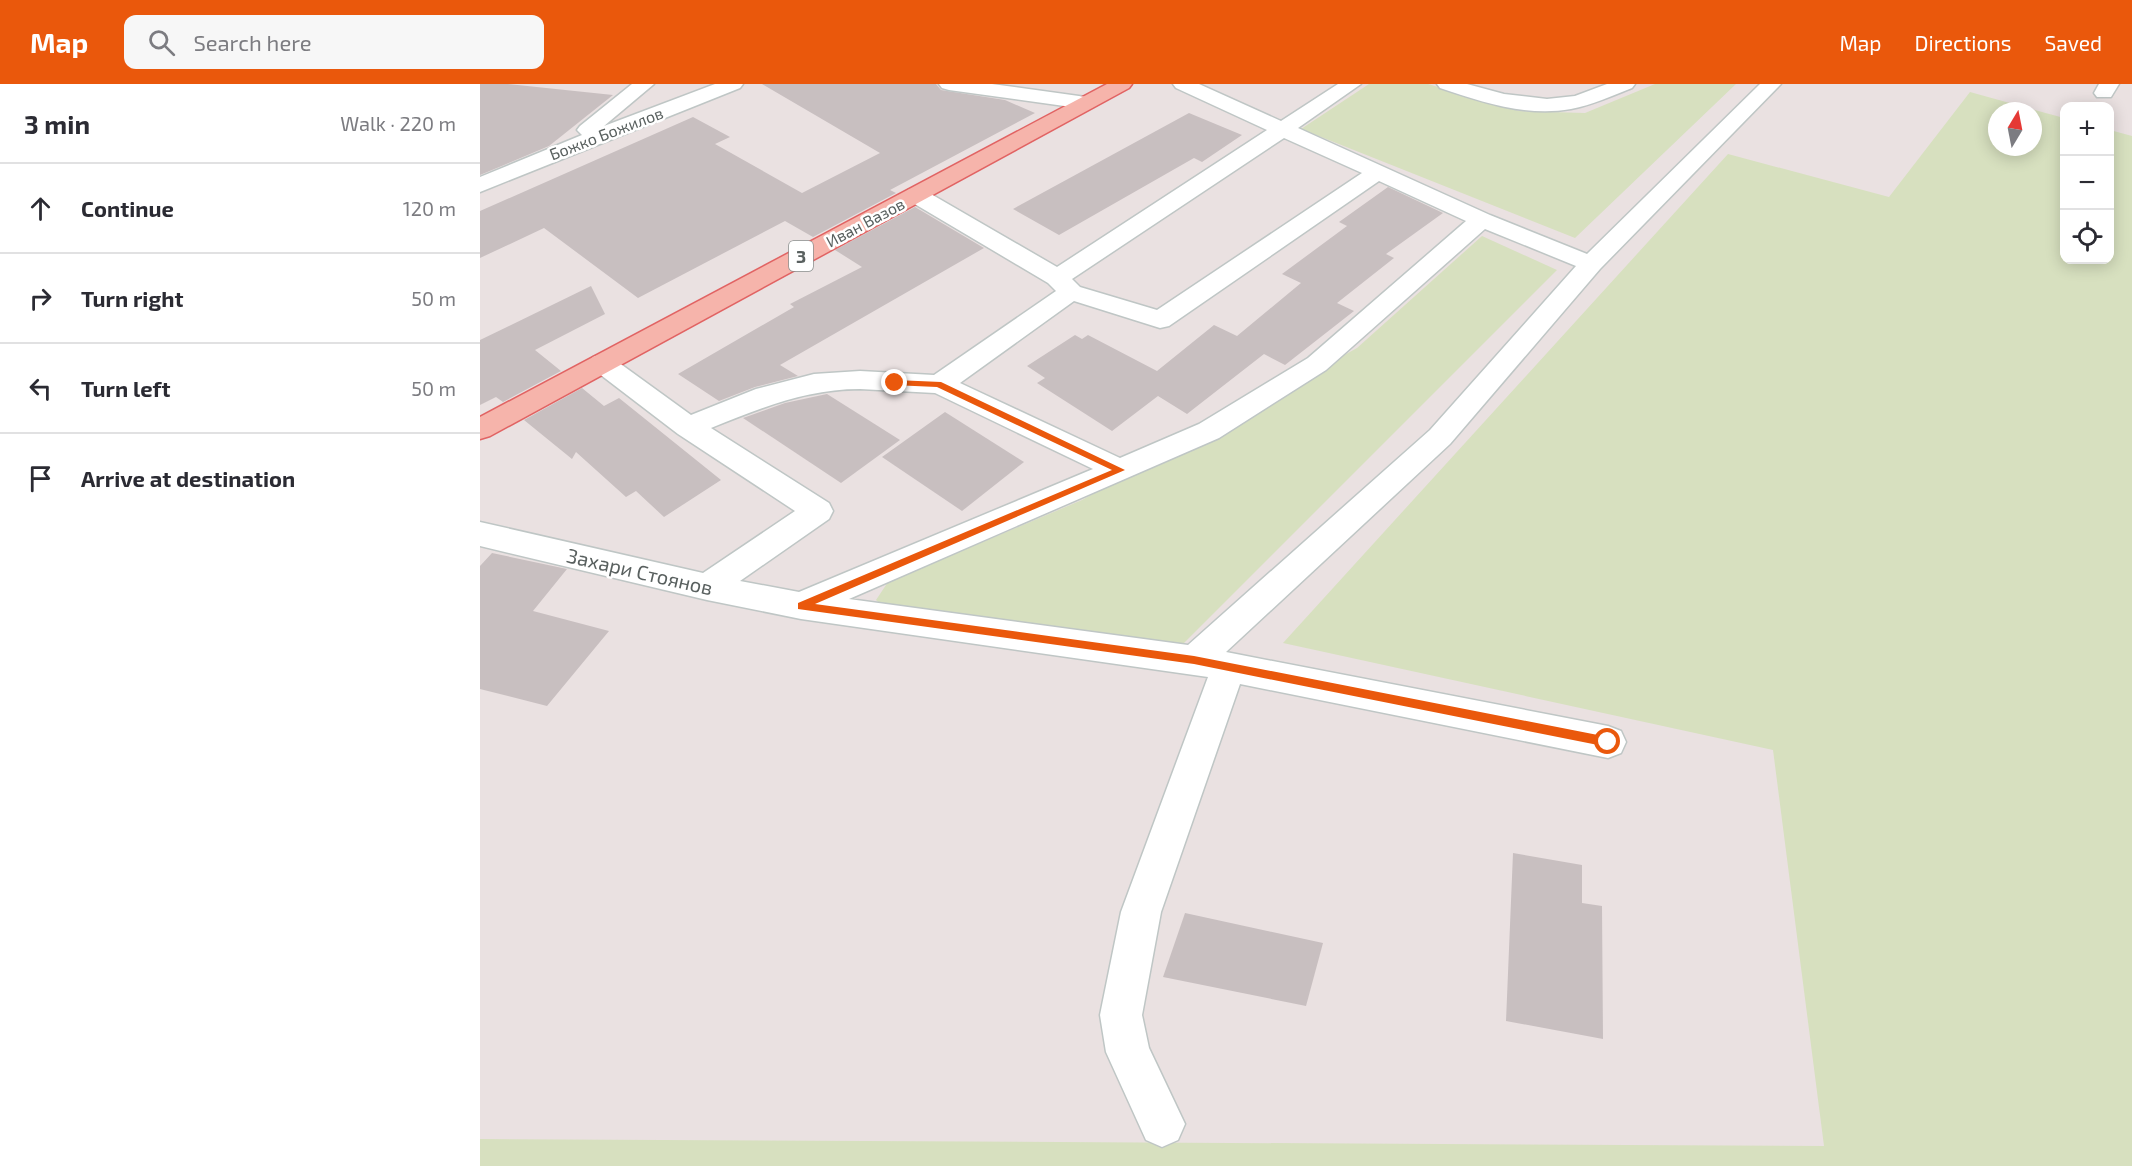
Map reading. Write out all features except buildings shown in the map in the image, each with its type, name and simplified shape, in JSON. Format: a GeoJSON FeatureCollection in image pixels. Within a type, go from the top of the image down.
{"type":"FeatureCollection","features":[{"type":"Feature","properties":{"kind":"main road","name":"Иван Вазов"},"geometry":{"type":"LineString","coordinates":[[480,429],[1122,84]]}},
{"type":"Feature","properties":{"kind":"street"},"geometry":{"type":"LineString","coordinates":[[564,149],[644,84]]}},
{"type":"Feature","properties":{"kind":"street","name":"Божко Божилов"},"geometry":{"type":"LineString","coordinates":[[480,185],[564,149],[733,84]]}},
{"type":"Feature","properties":{"kind":"street"},"geometry":{"type":"LineString","coordinates":[[949,84],[1086,103]]}},
{"type":"Feature","properties":{"kind":"street"},"geometry":{"type":"LineString","coordinates":[[1183,84],[1482,220],[1590,264]]}},
{"type":"Feature","properties":{"kind":"street"},"geometry":{"type":"LineString","coordinates":[[939,384],[1064,285],[1282,128],[1351,84]]}},
{"type":"Feature","properties":{"kind":"street"},"geometry":{"type":"LineString","coordinates":[[1447,84],[1480,95],[1530,106],[1562,105],[1588,99],[1625,84]]}},
{"type":"Feature","properties":{"kind":"street"},"geometry":{"type":"LineString","coordinates":[[1162,1124],[1128,1052],[1121,1015],[1141,912],[1211,664],[1440,437],[1590,264],[1771,84]]}},
{"type":"Feature","properties":{"kind":"street"},"geometry":{"type":"LineString","coordinates":[[916,195],[1064,285],[1160,320],[1377,173]]}},
{"type":"Feature","properties":{"kind":"street"},"geometry":{"type":"LineString","coordinates":[[801,606],[1209,431],[1317,364],[1482,220]]}},
{"type":"Feature","properties":{"kind":"street"},"geometry":{"type":"LineString","coordinates":[[603,363],[687,427],[818,511],[707,587]]}},
{"type":"Feature","properties":{"kind":"street"},"geometry":{"type":"LineString","coordinates":[[687,427],[770,395],[813,383],[860,379],[939,384],[1120,470]]}},
{"type":"Feature","properties":{"kind":"street","name":"Захари Стоянов"},"geometry":{"type":"LineString","coordinates":[[480,534],[707,587],[801,606],[1211,664],[1608,742]]}},
{"type":"Feature","properties":{"kind":"green space"},"geometry":{"type":"Polygon","coordinates":[[[1369,84],[1428,84],[1519,111],[1585,113],[1655,84],[1736,84],[1575,238],[1301,129],[1369,84]]]}},
{"type":"Feature","properties":{"kind":"green space"},"geometry":{"type":"Polygon","coordinates":[[[1970,92],[2006,102],[1988,102],[1988,156],[2042,156],[2042,112],[2060,117],[2060,264],[2114,264],[2114,131],[2132,136],[2132,1166],[480,1166],[480,1139],[1824,1146],[1773,750],[1283,643],[1728,154],[1889,197],[1970,92]]]}},
{"type":"Feature","properties":{"kind":"green space"},"geometry":{"type":"Polygon","coordinates":[[[1482,236],[1557,270],[1173,654],[885,608],[876,600],[888,582],[1082,500],[1357,348],[1482,236]]]}},
{"type":"Feature","properties":{"kind":"route"},"geometry":{"type":"LineString","coordinates":[[895,383],[939,384],[1120,470],[801,606],[1194,660],[1608,742]]}}]}
